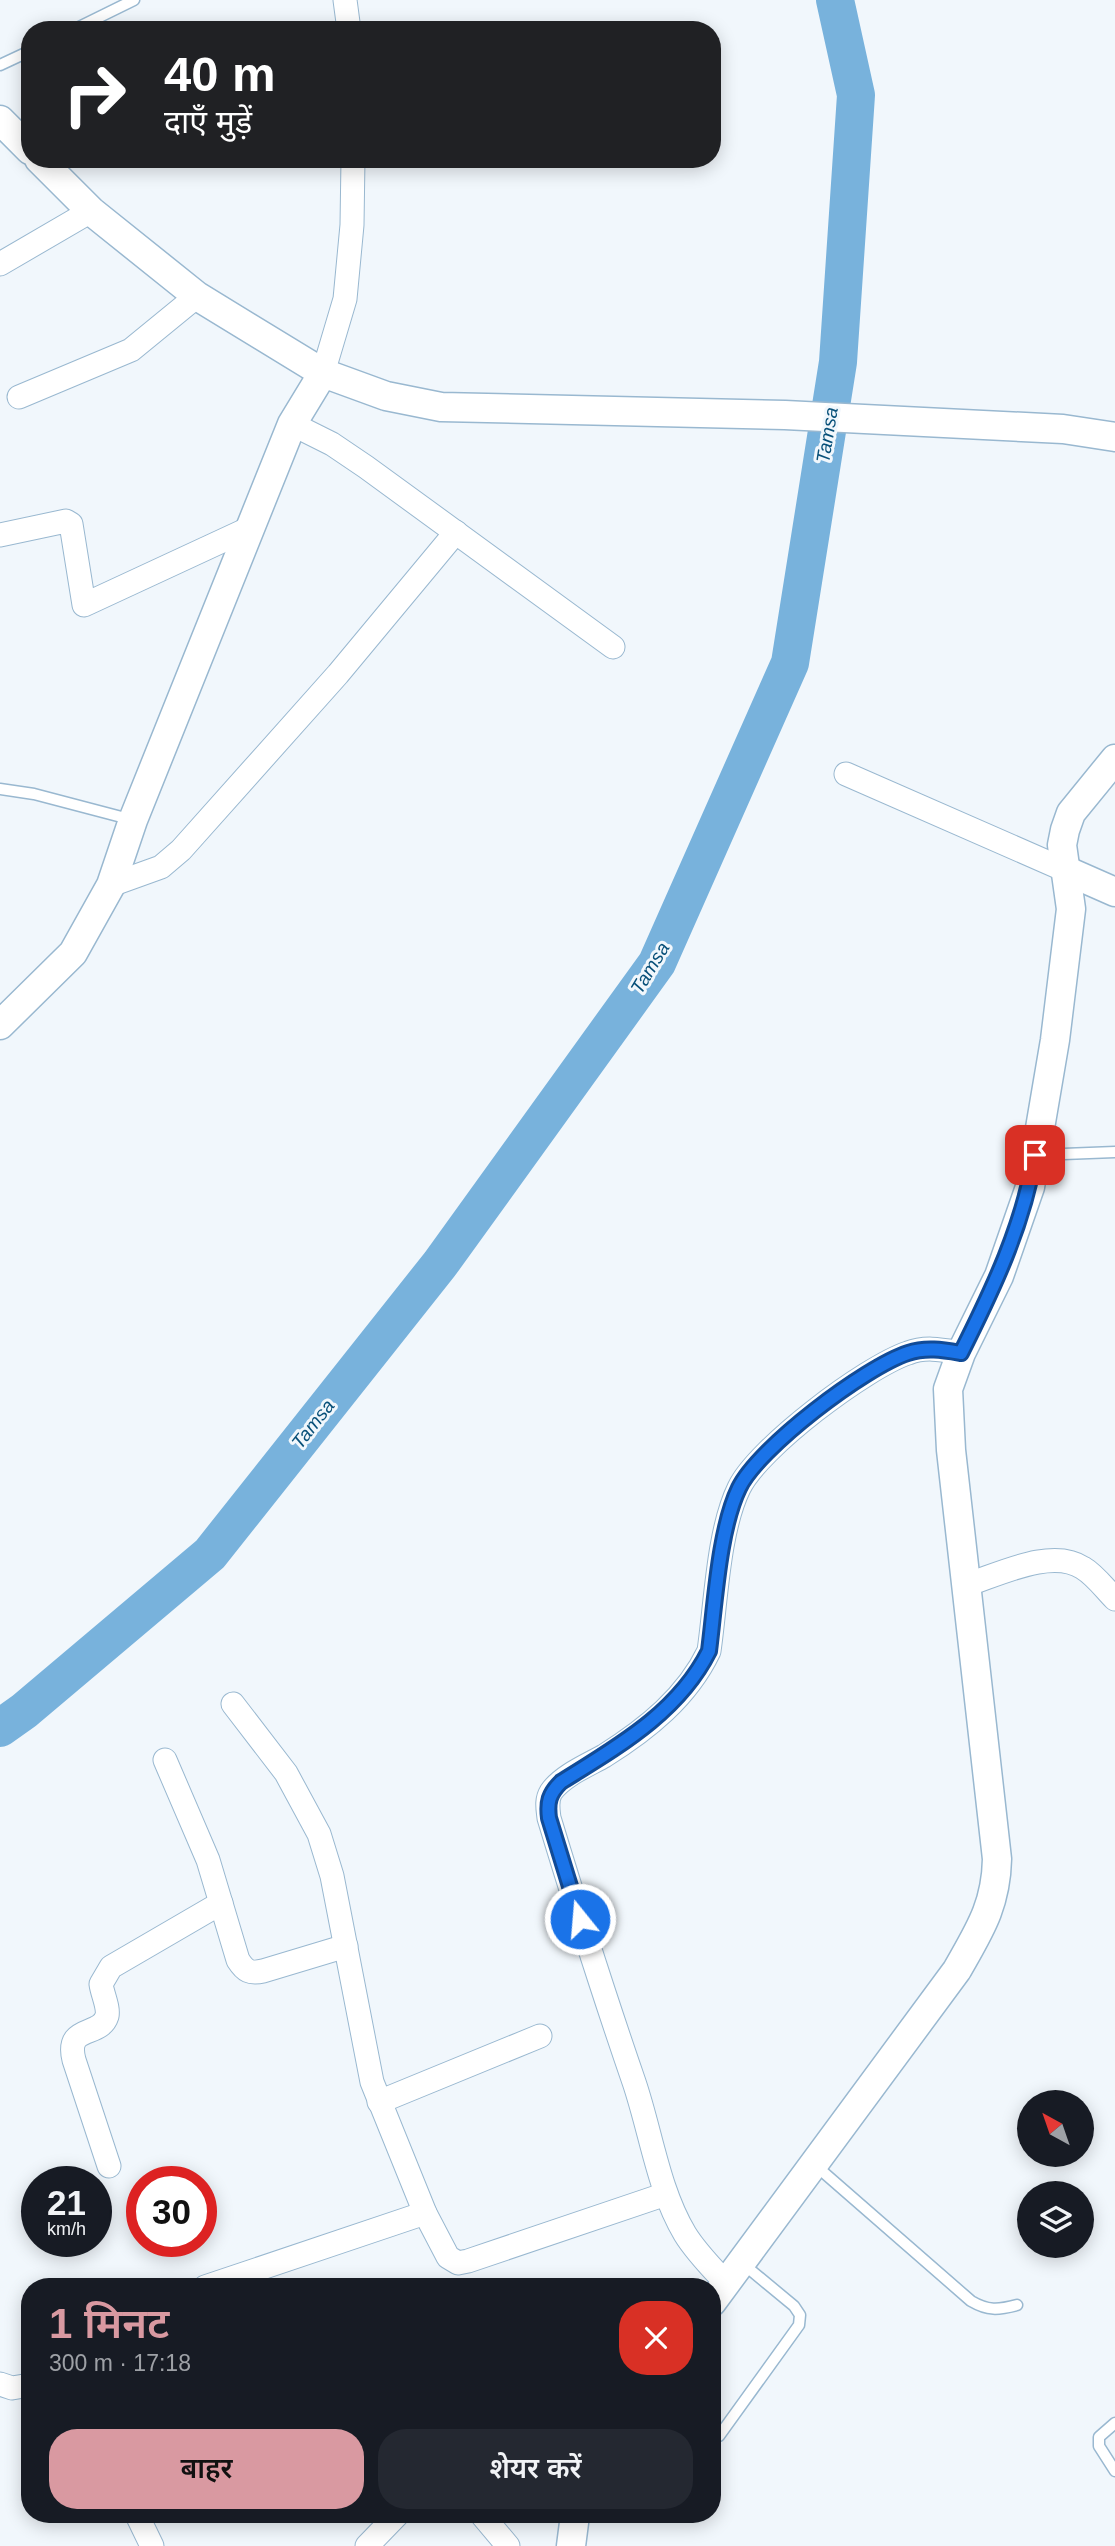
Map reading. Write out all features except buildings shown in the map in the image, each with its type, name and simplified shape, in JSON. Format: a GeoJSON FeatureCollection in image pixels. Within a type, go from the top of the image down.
{"type":"FeatureCollection","features":[{"type":"Feature","properties":{"kind":"street"},"geometry":{"type":"LineString","coordinates":[[345,0],[348,21]]}},
{"type":"Feature","properties":{"kind":"street"},"geometry":{"type":"LineString","coordinates":[[0,120],[21,141]]}},
{"type":"Feature","properties":{"kind":"street"},"geometry":{"type":"LineString","coordinates":[[48,168],[91,211],[197,296],[323,373],[386,396],[442,407],[785,415],[1063,429],[1115,438]]}},
{"type":"Feature","properties":{"kind":"street"},"geometry":{"type":"LineString","coordinates":[[0,1025],[73,953],[111,885],[133,820],[292,424],[323,373],[345,299],[352,225],[353,168]]}},
{"type":"Feature","properties":{"kind":"street"},"geometry":{"type":"LineString","coordinates":[[0,264],[91,211]]}},
{"type":"Feature","properties":{"kind":"street"},"geometry":{"type":"LineString","coordinates":[[19,397],[131,351],[197,296]]}},
{"type":"Feature","properties":{"kind":"street"},"geometry":{"type":"LineString","coordinates":[[292,424],[332,444],[613,648]]}},
{"type":"Feature","properties":{"kind":"street"},"geometry":{"type":"LineString","coordinates":[[0,535],[66,521],[71,524],[84,605],[250,528]]}},
{"type":"Feature","properties":{"kind":"street"},"geometry":{"type":"LineString","coordinates":[[111,885],[161,867],[204,827],[338,674],[456,533]]}},
{"type":"Feature","properties":{"kind":"street"},"geometry":{"type":"LineString","coordinates":[[961,1353],[919,1350],[890,1361],[843,1391],[761,1457],[739,1486],[727,1520],[709,1651],[702,1665],[680,1695],[642,1730],[561,1782],[551,1793],[547,1804],[549,1818],[610,2014],[645,2116],[666,2194],[677,2221],[693,2247],[726,2282],[957,1970],[988,1916],[997,1886],[997,1859],[951,1450],[948,1389],[961,1353],[999,1276],[1030,1187],[1055,1040],[1071,909],[1062,845],[1071,813],[1115,759]]}},
{"type":"Feature","properties":{"kind":"street"},"geometry":{"type":"LineString","coordinates":[[846,774],[1115,892]]}},
{"type":"Feature","properties":{"kind":"street"},"geometry":{"type":"LineString","coordinates":[[966,1585],[1041,1561],[1057,1559],[1084,1568],[1115,1599]]}},
{"type":"Feature","properties":{"kind":"street"},"geometry":{"type":"LineString","coordinates":[[233,1704],[271,1751],[311,1816],[326,1853],[346,1946],[367,2067],[425,2213],[448,2257],[458,2263],[666,2194]]}},
{"type":"Feature","properties":{"kind":"street"},"geometry":{"type":"LineString","coordinates":[[165,1760],[208,1860],[238,1960],[244,1969],[250,1972],[262,1971],[346,1946]]}},
{"type":"Feature","properties":{"kind":"street"},"geometry":{"type":"LineString","coordinates":[[110,2166],[74,2060],[71,2049],[73,2043],[80,2034],[100,2025],[106,2019],[108,2013],[101,1984],[111,1967],[221,1903]]}},
{"type":"Feature","properties":{"kind":"street"},"geometry":{"type":"LineString","coordinates":[[379,2102],[540,2036]]}},
{"type":"Feature","properties":{"kind":"street"},"geometry":{"type":"LineString","coordinates":[[255,2278],[425,2213]]}},
{"type":"Feature","properties":{"kind":"street"},"geometry":{"type":"LineString","coordinates":[[0,2384],[12,2388],[21,2386]]}},
{"type":"Feature","properties":{"kind":"street"},"geometry":{"type":"LineString","coordinates":[[140,2523],[152,2546]]}},
{"type":"Feature","properties":{"kind":"street"},"geometry":{"type":"LineString","coordinates":[[367,2546],[389,2523]]}},
{"type":"Feature","properties":{"kind":"street"},"geometry":{"type":"LineString","coordinates":[[489,2523],[508,2546]]}},
{"type":"Feature","properties":{"kind":"street"},"geometry":{"type":"LineString","coordinates":[[571,2546],[574,2523]]}},
{"type":"Feature","properties":{"kind":"lane"},"geometry":{"type":"LineString","coordinates":[[91,21],[134,0]]}},
{"type":"Feature","properties":{"kind":"lane"},"geometry":{"type":"LineString","coordinates":[[0,65],[21,55]]}},
{"type":"Feature","properties":{"kind":"lane"},"geometry":{"type":"LineString","coordinates":[[0,789],[34,794],[133,820]]}},
{"type":"Feature","properties":{"kind":"lane"},"geometry":{"type":"LineString","coordinates":[[1035,1155],[1115,1152]]}},
{"type":"Feature","properties":{"kind":"lane"},"geometry":{"type":"LineString","coordinates":[[813,2163],[971,2301],[985,2309],[998,2310],[1017,2305]]}},
{"type":"Feature","properties":{"kind":"lane"},"geometry":{"type":"LineString","coordinates":[[721,2432],[799,2325],[800,2315],[794,2306],[726,2282]]}},
{"type":"Feature","properties":{"kind":"lane"},"geometry":{"type":"LineString","coordinates":[[1115,2423],[1099,2437],[1098,2446],[1115,2471]]}},
{"type":"Feature","properties":{"kind":"waterway","name":"Tamsa"},"geometry":{"type":"LineString","coordinates":[[0,1728],[24,1711],[210,1554],[440,1264],[657,963],[790,663],[838,362],[856,95],[835,0]]}},
{"type":"Feature","properties":{"kind":"route"},"geometry":{"type":"LineString","coordinates":[[580,1919],[549,1818],[547,1804],[551,1793],[561,1782],[642,1730],[680,1695],[702,1665],[709,1651],[727,1520],[739,1486],[761,1457],[822,1406],[890,1361],[919,1350],[961,1353],[999,1276],[1030,1187],[1035,1155]]}}]}
